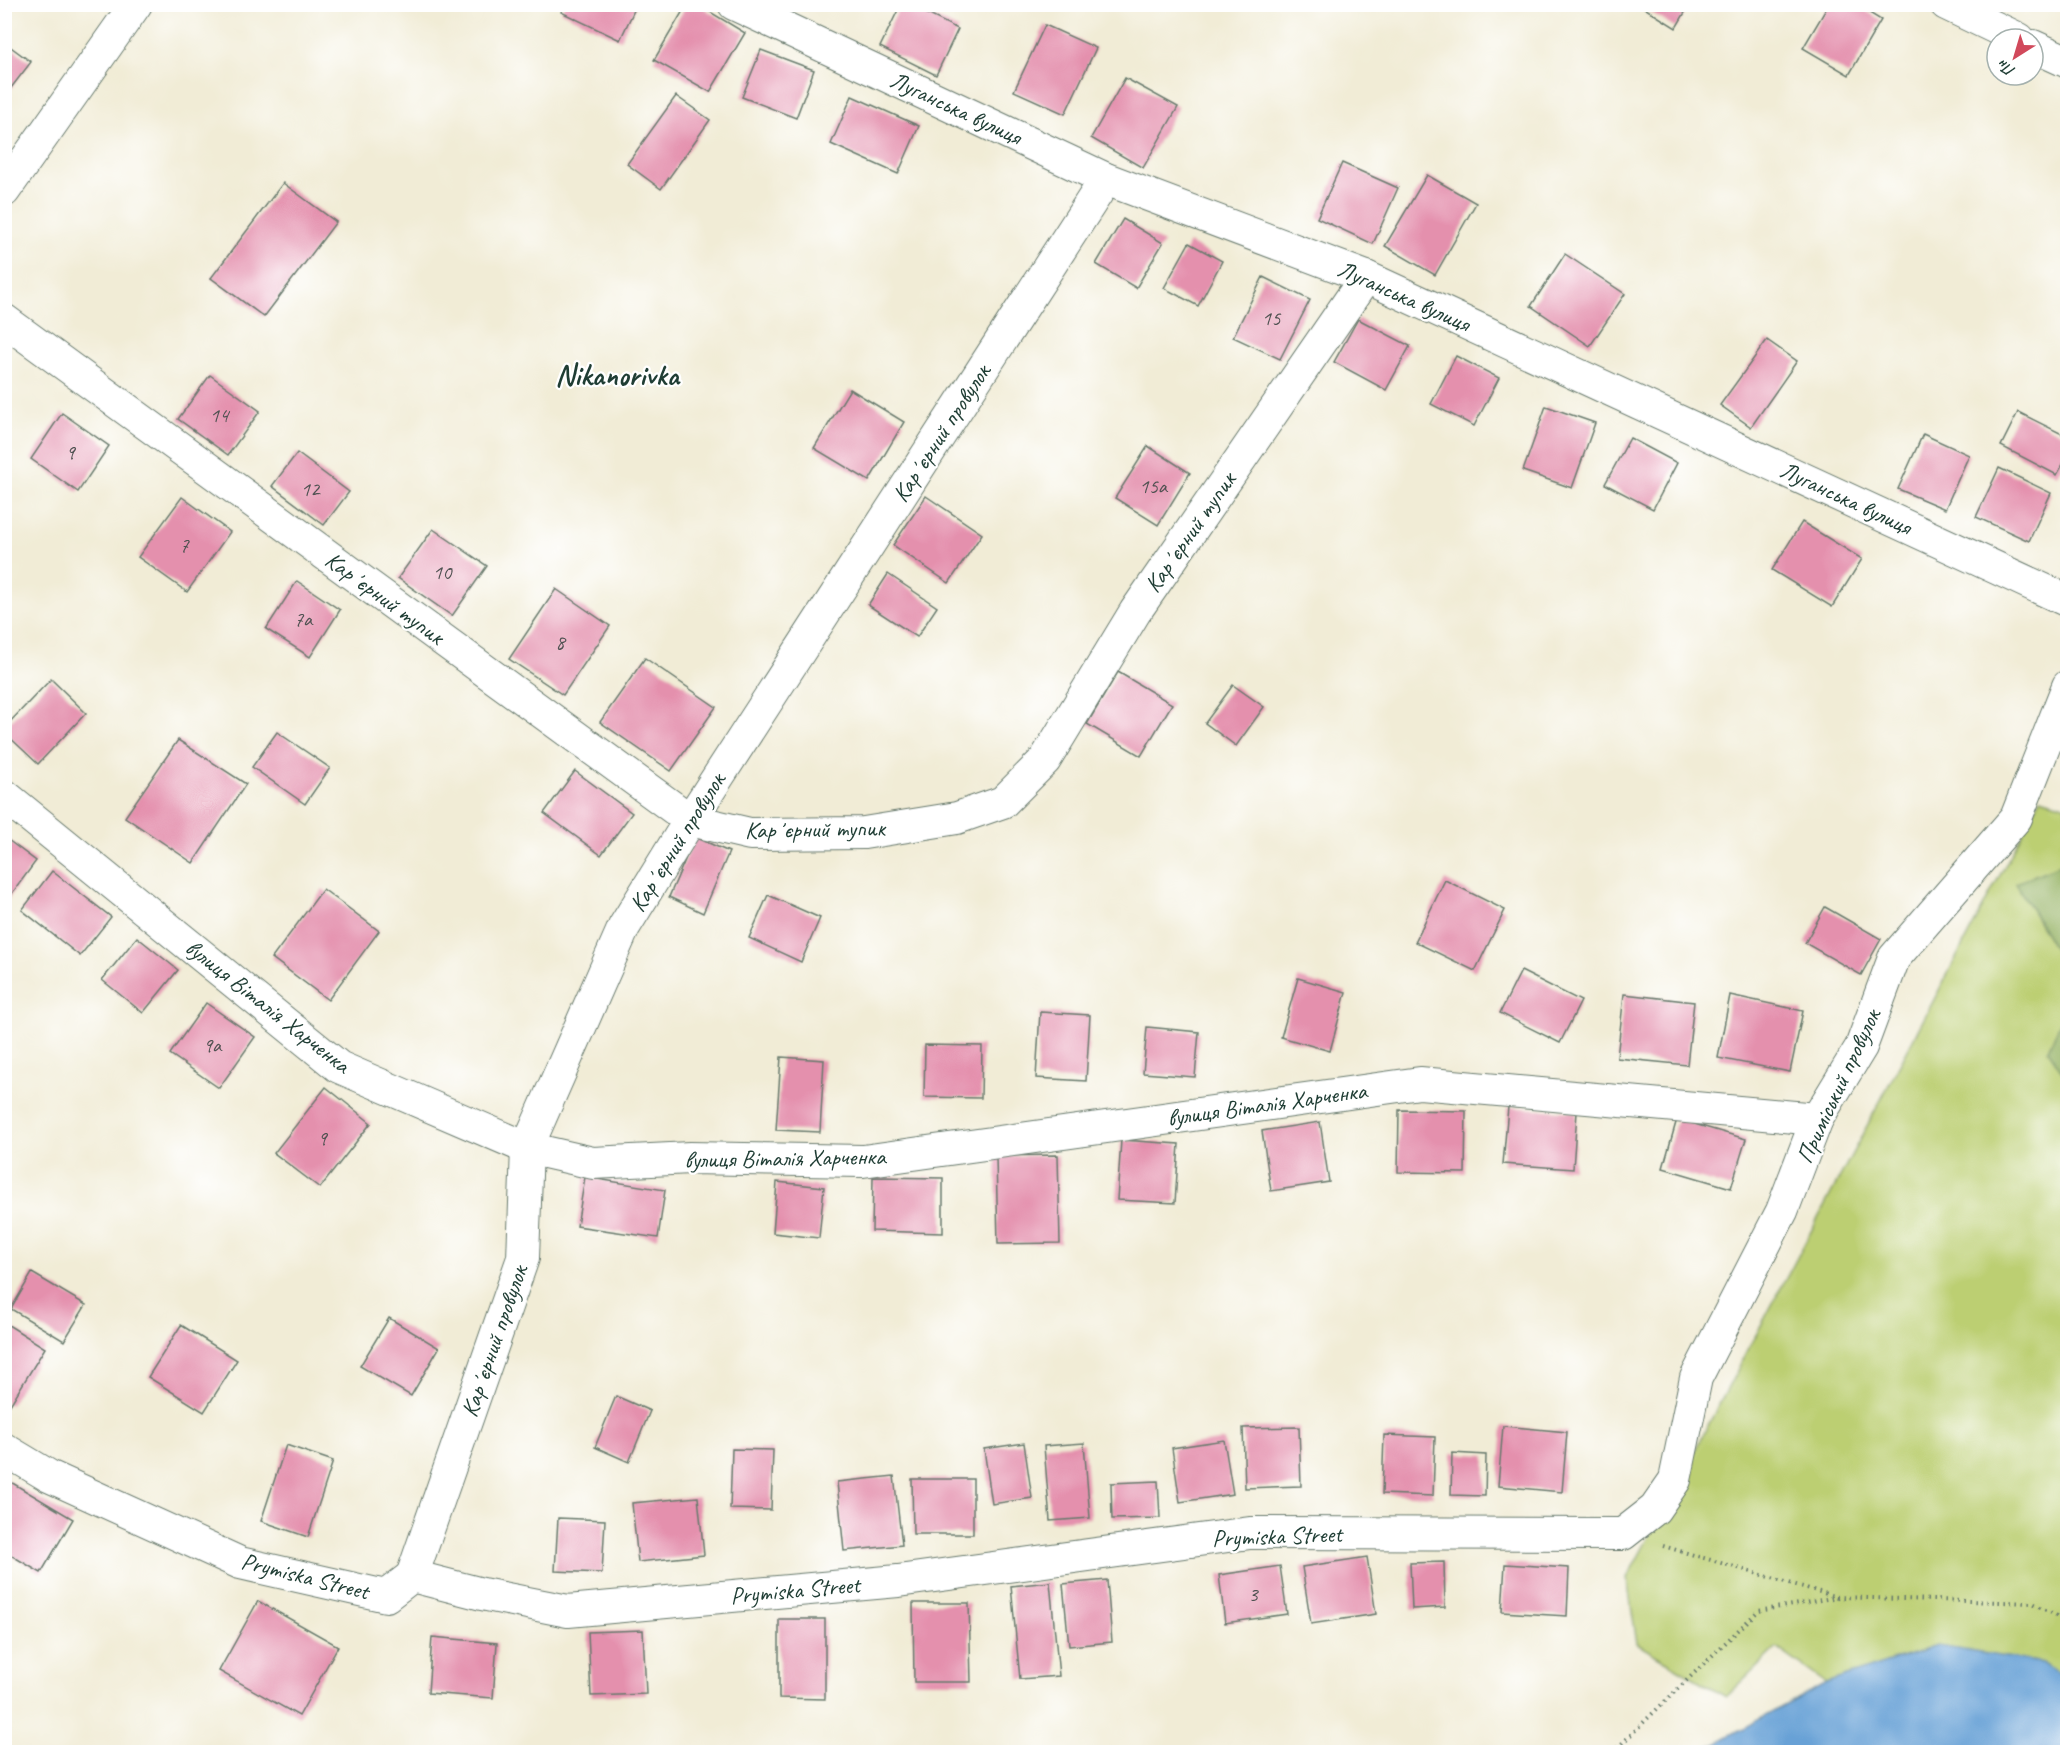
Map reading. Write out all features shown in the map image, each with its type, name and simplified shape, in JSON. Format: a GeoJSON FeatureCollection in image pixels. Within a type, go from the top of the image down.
{"type":"FeatureCollection","features":[{"type":"Feature","properties":{"kind":"street"},"geometry":{"type":"LineString","coordinates":[[7,182],[136,4]]}},
{"type":"Feature","properties":{"kind":"street","name":"Луганська вулиця"},"geometry":{"type":"LineString","coordinates":[[734,4],[1106,179],[1366,277],[2067,601]]}},
{"type":"Feature","properties":{"kind":"street"},"geometry":{"type":"LineString","coordinates":[[1946,4],[1994,27]]}},
{"type":"Feature","properties":{"kind":"street"},"geometry":{"type":"LineString","coordinates":[[2045,52],[2067,62]]}},
{"type":"Feature","properties":{"kind":"street","name":"Карʼєрний провулок"},"geometry":{"type":"LineString","coordinates":[[412,1576],[523,1258],[527,1148],[624,927],[690,820],[1106,179]]}},
{"type":"Feature","properties":{"kind":"street","name":"Карʼєрний тупик"},"geometry":{"type":"LineString","coordinates":[[4,320],[690,820],[750,834],[864,833],[957,818],[1003,802],[1046,760],[1135,612],[1366,277]]}},
{"type":"Feature","properties":{"kind":"street","name":"Приміський провулок"},"geometry":{"type":"LineString","coordinates":[[1623,1534],[1655,1509],[1674,1480],[1696,1378],[1782,1211],[1817,1119],[1861,1047],[1894,958],[2016,818],[2067,686]]}},
{"type":"Feature","properties":{"kind":"street","name":"вулиця Віталія Харченка"},"geometry":{"type":"LineString","coordinates":[[4,795],[339,1067],[527,1148],[593,1163],[690,1158],[864,1161],[1420,1083],[1817,1119]]}},
{"type":"Feature","properties":{"kind":"street","name":"Prymiska Street"},"geometry":{"type":"LineString","coordinates":[[4,1449],[49,1476],[240,1563],[386,1596],[412,1576],[482,1594],[568,1611],[897,1581],[1250,1533],[1623,1534]]}},
{"type":"Feature","properties":{"kind":"path"},"geometry":{"type":"LineString","coordinates":[[1623,1534],[1838,1597]]}},
{"type":"Feature","properties":{"kind":"path"},"geometry":{"type":"LineString","coordinates":[[1613,1752],[1758,1611],[1838,1597],[2033,1603],[2067,1622]]}},
{"type":"Feature","properties":{"kind":"green space"},"geometry":{"type":"Polygon","coordinates":[[[2041,798],[2067,806],[2067,862],[2016,883],[2067,970],[2067,1008],[2048,1050],[2068,1079],[2067,1681],[2044,1663],[1937,1646],[1826,1683],[1777,1648],[1726,1697],[1637,1644],[1627,1578],[2041,798]]]}},
{"type":"Feature","properties":{"kind":"green space"},"geometry":{"type":"Polygon","coordinates":[[[2067,862],[2067,970],[2016,883],[2067,862]]]}},
{"type":"Feature","properties":{"kind":"green space"},"geometry":{"type":"Polygon","coordinates":[[[2067,1008],[2068,1079],[2048,1050],[2067,1008]]]}},
{"type":"Feature","properties":{"kind":"water"},"geometry":{"type":"Polygon","coordinates":[[[1937,1646],[2044,1663],[2067,1681],[2067,1752],[1699,1752],[1826,1683],[1937,1646]]]}},
{"type":"Feature","properties":{"kind":"building"},"geometry":{"type":"Polygon","coordinates":[[[565,4],[637,4],[620,40],[561,12],[565,4]]]}},
{"type":"Feature","properties":{"kind":"building"},"geometry":{"type":"Polygon","coordinates":[[[687,4],[697,4],[745,33],[710,92],[654,60],[687,4]]]}},
{"type":"Feature","properties":{"kind":"building"},"geometry":{"type":"Polygon","coordinates":[[[901,4],[907,4],[958,29],[936,75],[880,47],[901,4]]]}},
{"type":"Feature","properties":{"kind":"building"},"geometry":{"type":"Polygon","coordinates":[[[1638,4],[1690,4],[1676,28],[1638,4]]]}},
{"type":"Feature","properties":{"kind":"building"},"geometry":{"type":"Polygon","coordinates":[[[1829,4],[1855,4],[1881,20],[1849,75],[1803,48],[1829,4]]]}},
{"type":"Feature","properties":{"kind":"building"},"geometry":{"type":"Polygon","coordinates":[[[1045,25],[1096,48],[1065,114],[1014,91],[1045,25]]]}},
{"type":"Feature","properties":{"kind":"building"},"geometry":{"type":"Polygon","coordinates":[[[4,42],[31,62],[4,97],[4,42]]]}},
{"type":"Feature","properties":{"kind":"building"},"geometry":{"type":"Polygon","coordinates":[[[761,50],[814,70],[796,118],[742,97],[761,50]]]}},
{"type":"Feature","properties":{"kind":"building"},"geometry":{"type":"Polygon","coordinates":[[[1125,78],[1178,107],[1143,168],[1091,138],[1125,78]]]}},
{"type":"Feature","properties":{"kind":"building"},"geometry":{"type":"Polygon","coordinates":[[[676,96],[710,120],[661,189],[627,164],[676,96]]]}},
{"type":"Feature","properties":{"kind":"building"},"geometry":{"type":"Polygon","coordinates":[[[852,96],[919,126],[898,174],[831,144],[852,96]]]}},
{"type":"Feature","properties":{"kind":"building"},"geometry":{"type":"Polygon","coordinates":[[[1342,163],[1398,188],[1373,244],[1317,218],[1342,163]]]}},
{"type":"Feature","properties":{"kind":"building"},"geometry":{"type":"Polygon","coordinates":[[[1427,175],[1476,203],[1435,275],[1385,246],[1427,175]]]}},
{"type":"Feature","properties":{"kind":"building"},"geometry":{"type":"Polygon","coordinates":[[[283,183],[336,222],[264,317],[211,278],[283,183]]]}},
{"type":"Feature","properties":{"kind":"building"},"geometry":{"type":"Polygon","coordinates":[[[1123,219],[1163,243],[1136,288],[1096,264],[1123,219]]]}},
{"type":"Feature","properties":{"kind":"building"},"geometry":{"type":"Polygon","coordinates":[[[1189,243],[1222,261],[1198,306],[1164,288],[1189,243]]]}},
{"type":"Feature","properties":{"kind":"building"},"geometry":{"type":"Polygon","coordinates":[[[1565,254],[1625,294],[1590,346],[1531,306],[1565,254]]]}},
{"type":"Feature","properties":{"kind":"building"},"geometry":{"type":"Polygon","coordinates":[[[1263,277],[1310,300],[1280,359],[1233,337],[1263,277]]]}},
{"type":"Feature","properties":{"kind":"building"},"geometry":{"type":"Polygon","coordinates":[[[1358,319],[1410,346],[1386,390],[1334,362],[1358,319]]]}},
{"type":"Feature","properties":{"kind":"building"},"geometry":{"type":"Polygon","coordinates":[[[1767,340],[1797,361],[1751,427],[1720,405],[1767,340]]]}},
{"type":"Feature","properties":{"kind":"building"},"geometry":{"type":"Polygon","coordinates":[[[1456,356],[1499,378],[1474,426],[1431,404],[1456,356]]]}},
{"type":"Feature","properties":{"kind":"building"},"geometry":{"type":"Polygon","coordinates":[[[210,375],[260,411],[228,455],[178,419],[210,375]]]}},
{"type":"Feature","properties":{"kind":"building"},"geometry":{"type":"Polygon","coordinates":[[[850,389],[904,422],[869,481],[814,448],[850,389]]]}},
{"type":"Feature","properties":{"kind":"building"},"geometry":{"type":"Polygon","coordinates":[[[1546,406],[1595,423],[1572,488],[1523,471],[1546,406]]]}},
{"type":"Feature","properties":{"kind":"building"},"geometry":{"type":"Polygon","coordinates":[[[2018,412],[2068,437],[2068,455],[2057,475],[2001,446],[2018,412]]]}},
{"type":"Feature","properties":{"kind":"building"},"geometry":{"type":"Polygon","coordinates":[[[62,413],[109,446],[78,492],[31,459],[62,413]]]}},
{"type":"Feature","properties":{"kind":"building"},"geometry":{"type":"Polygon","coordinates":[[[1923,434],[1969,455],[1945,509],[1898,489],[1923,434]]]}},
{"type":"Feature","properties":{"kind":"building"},"geometry":{"type":"Polygon","coordinates":[[[1630,438],[1677,463],[1653,509],[1605,484],[1630,438]]]}},
{"type":"Feature","properties":{"kind":"building"},"geometry":{"type":"Polygon","coordinates":[[[1148,446],[1190,473],[1158,525],[1115,498],[1148,446]]]}},
{"type":"Feature","properties":{"kind":"building"},"geometry":{"type":"Polygon","coordinates":[[[297,453],[349,492],[324,525],[272,486],[297,453]]]}},
{"type":"Feature","properties":{"kind":"building"},"geometry":{"type":"Polygon","coordinates":[[[1999,468],[2051,493],[2029,541],[1976,517],[1999,468]]]}},
{"type":"Feature","properties":{"kind":"building"},"geometry":{"type":"Polygon","coordinates":[[[926,496],[982,534],[949,583],[893,545],[926,496]]]}},
{"type":"Feature","properties":{"kind":"building"},"geometry":{"type":"Polygon","coordinates":[[[182,497],[230,532],[187,592],[138,557],[182,497]]]}},
{"type":"Feature","properties":{"kind":"building"},"geometry":{"type":"Polygon","coordinates":[[[1802,522],[1862,559],[1832,607],[1772,570],[1802,522]]]}},
{"type":"Feature","properties":{"kind":"building"},"geometry":{"type":"Polygon","coordinates":[[[433,529],[487,566],[452,616],[398,578],[433,529]]]}},
{"type":"Feature","properties":{"kind":"building"},"geometry":{"type":"Polygon","coordinates":[[[888,574],[937,607],[917,637],[868,605],[888,574]]]}},
{"type":"Feature","properties":{"kind":"building"},"geometry":{"type":"Polygon","coordinates":[[[297,581],[340,610],[310,657],[266,629],[297,581]]]}},
{"type":"Feature","properties":{"kind":"building"},"geometry":{"type":"Polygon","coordinates":[[[556,589],[610,626],[563,695],[509,659],[556,589]]]}},
{"type":"Feature","properties":{"kind":"building"},"geometry":{"type":"Polygon","coordinates":[[[645,658],[716,707],[671,771],[600,722],[645,658]]]}},
{"type":"Feature","properties":{"kind":"building"},"geometry":{"type":"Polygon","coordinates":[[[1118,672],[1172,704],[1141,756],[1087,724],[1118,672]]]}},
{"type":"Feature","properties":{"kind":"building"},"geometry":{"type":"Polygon","coordinates":[[[51,679],[86,713],[38,764],[4,732],[4,728],[51,679]]]}},
{"type":"Feature","properties":{"kind":"building"},"geometry":{"type":"Polygon","coordinates":[[[1233,685],[1264,707],[1236,746],[1205,723],[1233,685]]]}},
{"type":"Feature","properties":{"kind":"building"},"geometry":{"type":"Polygon","coordinates":[[[277,732],[330,768],[305,804],[252,767],[277,732]]]}},
{"type":"Feature","properties":{"kind":"building"},"geometry":{"type":"Polygon","coordinates":[[[178,740],[246,784],[193,863],[125,817],[178,740]]]}},
{"type":"Feature","properties":{"kind":"building"},"geometry":{"type":"Polygon","coordinates":[[[575,771],[632,813],[601,855],[544,813],[575,771]]]}},
{"type":"Feature","properties":{"kind":"building"},"geometry":{"type":"Polygon","coordinates":[[[4,837],[36,861],[8,899],[4,896],[4,837]]]}},
{"type":"Feature","properties":{"kind":"building"},"geometry":{"type":"Polygon","coordinates":[[[695,837],[729,852],[703,913],[669,897],[695,837]]]}},
{"type":"Feature","properties":{"kind":"building"},"geometry":{"type":"Polygon","coordinates":[[[52,871],[111,917],[80,956],[22,910],[52,871]]]}},
{"type":"Feature","properties":{"kind":"building"},"geometry":{"type":"Polygon","coordinates":[[[1445,880],[1505,910],[1475,971],[1415,942],[1445,880]]]}},
{"type":"Feature","properties":{"kind":"building"},"geometry":{"type":"Polygon","coordinates":[[[323,889],[379,931],[328,1000],[272,958],[323,889]]]}},
{"type":"Feature","properties":{"kind":"building"},"geometry":{"type":"Polygon","coordinates":[[[768,895],[820,918],[801,962],[749,938],[768,895]]]}},
{"type":"Feature","properties":{"kind":"building"},"geometry":{"type":"Polygon","coordinates":[[[1825,907],[1881,939],[1861,975],[1805,943],[1825,907]]]}},
{"type":"Feature","properties":{"kind":"building"},"geometry":{"type":"Polygon","coordinates":[[[137,937],[178,970],[143,1013],[102,980],[137,937]]]}},
{"type":"Feature","properties":{"kind":"building"},"geometry":{"type":"Polygon","coordinates":[[[1521,971],[1581,1001],[1560,1043],[1500,1013],[1521,971]]]}},
{"type":"Feature","properties":{"kind":"building"},"geometry":{"type":"Polygon","coordinates":[[[1298,978],[1346,992],[1330,1051],[1281,1037],[1298,978]]]}},
{"type":"Feature","properties":{"kind":"building"},"geometry":{"type":"Polygon","coordinates":[[[1624,994],[1694,1002],[1687,1065],[1617,1058],[1624,994]]]}},
{"type":"Feature","properties":{"kind":"building"},"geometry":{"type":"Polygon","coordinates":[[[1730,995],[1803,1011],[1790,1072],[1718,1058],[1730,995]]]}},
{"type":"Feature","properties":{"kind":"building"},"geometry":{"type":"Polygon","coordinates":[[[206,1003],[255,1037],[219,1088],[170,1054],[206,1003]]]}},
{"type":"Feature","properties":{"kind":"building"},"geometry":{"type":"Polygon","coordinates":[[[1040,1012],[1090,1015],[1086,1081],[1036,1078],[1040,1012]]]}},
{"type":"Feature","properties":{"kind":"building"},"geometry":{"type":"Polygon","coordinates":[[[1147,1027],[1199,1032],[1195,1077],[1143,1073],[1147,1027]]]}},
{"type":"Feature","properties":{"kind":"building"},"geometry":{"type":"Polygon","coordinates":[[[925,1045],[982,1046],[981,1098],[924,1097],[925,1045]]]}},
{"type":"Feature","properties":{"kind":"building"},"geometry":{"type":"Polygon","coordinates":[[[781,1057],[824,1060],[820,1132],[776,1130],[781,1057]]]}},
{"type":"Feature","properties":{"kind":"building"},"geometry":{"type":"Polygon","coordinates":[[[326,1087],[371,1123],[320,1188],[274,1153],[326,1087]]]}},
{"type":"Feature","properties":{"kind":"building"},"geometry":{"type":"Polygon","coordinates":[[[1508,1107],[1577,1112],[1573,1169],[1503,1164],[1508,1107]]]}},
{"type":"Feature","properties":{"kind":"building"},"geometry":{"type":"Polygon","coordinates":[[[1399,1110],[1466,1111],[1465,1173],[1398,1172],[1399,1110]]]}},
{"type":"Feature","properties":{"kind":"building"},"geometry":{"type":"Polygon","coordinates":[[[1677,1119],[1746,1139],[1731,1188],[1663,1168],[1677,1119]]]}},
{"type":"Feature","properties":{"kind":"building"},"geometry":{"type":"Polygon","coordinates":[[[1320,1122],[1329,1182],[1271,1191],[1262,1131],[1320,1122]]]}},
{"type":"Feature","properties":{"kind":"building"},"geometry":{"type":"Polygon","coordinates":[[[1121,1140],[1179,1144],[1175,1203],[1117,1200],[1121,1140]]]}},
{"type":"Feature","properties":{"kind":"building"},"geometry":{"type":"Polygon","coordinates":[[[1058,1155],[1060,1243],[998,1244],[996,1156],[1058,1155]]]}},
{"type":"Feature","properties":{"kind":"building"},"geometry":{"type":"Polygon","coordinates":[[[585,1177],[665,1190],[658,1238],[577,1226],[585,1177]]]}},
{"type":"Feature","properties":{"kind":"building"},"geometry":{"type":"Polygon","coordinates":[[[873,1177],[943,1178],[943,1233],[872,1231],[873,1177]]]}},
{"type":"Feature","properties":{"kind":"building"},"geometry":{"type":"Polygon","coordinates":[[[777,1182],[824,1187],[819,1238],[773,1233],[777,1182]]]}},
{"type":"Feature","properties":{"kind":"building"},"geometry":{"type":"Polygon","coordinates":[[[32,1273],[86,1305],[64,1341],[11,1309],[32,1273]]]}},
{"type":"Feature","properties":{"kind":"building"},"geometry":{"type":"Polygon","coordinates":[[[389,1318],[439,1348],[411,1396],[360,1366],[389,1318]]]}},
{"type":"Feature","properties":{"kind":"building"},"geometry":{"type":"Polygon","coordinates":[[[5,1323],[45,1348],[10,1405],[5,1402],[5,1323]]]}},
{"type":"Feature","properties":{"kind":"building"},"geometry":{"type":"Polygon","coordinates":[[[181,1325],[237,1360],[204,1412],[148,1377],[181,1325]]]}},
{"type":"Feature","properties":{"kind":"building"},"geometry":{"type":"Polygon","coordinates":[[[616,1396],[650,1411],[629,1462],[595,1447],[616,1396]]]}},
{"type":"Feature","properties":{"kind":"building"},"geometry":{"type":"Polygon","coordinates":[[[1503,1426],[1567,1432],[1562,1492],[1498,1486],[1503,1426]]]}},
{"type":"Feature","properties":{"kind":"building"},"geometry":{"type":"Polygon","coordinates":[[[1299,1427],[1301,1486],[1245,1488],[1243,1428],[1299,1427]]]}},
{"type":"Feature","properties":{"kind":"building"},"geometry":{"type":"Polygon","coordinates":[[[1384,1435],[1435,1437],[1433,1496],[1382,1494],[1384,1435]]]}},
{"type":"Feature","properties":{"kind":"building"},"geometry":{"type":"Polygon","coordinates":[[[1224,1440],[1233,1494],[1180,1502],[1172,1448],[1224,1440]]]}},
{"type":"Feature","properties":{"kind":"building"},"geometry":{"type":"Polygon","coordinates":[[[1024,1443],[1032,1498],[992,1504],[984,1449],[1024,1443]]]}},
{"type":"Feature","properties":{"kind":"building"},"geometry":{"type":"Polygon","coordinates":[[[1084,1443],[1090,1518],[1050,1521],[1044,1446],[1084,1443]]]}},
{"type":"Feature","properties":{"kind":"building"},"geometry":{"type":"Polygon","coordinates":[[[286,1445],[333,1461],[308,1537],[261,1521],[286,1445]]]}},
{"type":"Feature","properties":{"kind":"building"},"geometry":{"type":"Polygon","coordinates":[[[732,1449],[773,1450],[771,1510],[730,1509],[732,1449]]]}},
{"type":"Feature","properties":{"kind":"building"},"geometry":{"type":"Polygon","coordinates":[[[1452,1453],[1486,1455],[1485,1496],[1451,1495],[1452,1453]]]}},
{"type":"Feature","properties":{"kind":"building"},"geometry":{"type":"Polygon","coordinates":[[[894,1476],[902,1545],[844,1551],[837,1482],[894,1476]]]}},
{"type":"Feature","properties":{"kind":"building"},"geometry":{"type":"Polygon","coordinates":[[[4,1478],[73,1519],[41,1573],[4,1551],[4,1478]]]}},
{"type":"Feature","properties":{"kind":"building"},"geometry":{"type":"Polygon","coordinates":[[[912,1479],[973,1479],[973,1534],[913,1534],[912,1479]]]}},
{"type":"Feature","properties":{"kind":"building"},"geometry":{"type":"Polygon","coordinates":[[[1158,1481],[1160,1518],[1112,1519],[1111,1483],[1158,1481]]]}},
{"type":"Feature","properties":{"kind":"building"},"geometry":{"type":"Polygon","coordinates":[[[698,1497],[704,1555],[638,1562],[632,1503],[698,1497]]]}},
{"type":"Feature","properties":{"kind":"building"},"geometry":{"type":"Polygon","coordinates":[[[558,1518],[605,1520],[602,1573],[555,1571],[558,1518]]]}},
{"type":"Feature","properties":{"kind":"building"},"geometry":{"type":"Polygon","coordinates":[[[1367,1557],[1376,1614],[1311,1624],[1302,1567],[1367,1557]]]}},
{"type":"Feature","properties":{"kind":"building"},"geometry":{"type":"Polygon","coordinates":[[[1444,1562],[1445,1607],[1412,1609],[1410,1563],[1444,1562]]]}},
{"type":"Feature","properties":{"kind":"building"},"geometry":{"type":"Polygon","coordinates":[[[1505,1564],[1569,1568],[1567,1616],[1502,1612],[1505,1564]]]}},
{"type":"Feature","properties":{"kind":"building"},"geometry":{"type":"Polygon","coordinates":[[[1280,1566],[1287,1614],[1225,1623],[1219,1575],[1280,1566]]]}},
{"type":"Feature","properties":{"kind":"building"},"geometry":{"type":"Polygon","coordinates":[[[1107,1580],[1112,1642],[1069,1646],[1063,1584],[1107,1580]]]}},
{"type":"Feature","properties":{"kind":"building"},"geometry":{"type":"Polygon","coordinates":[[[1050,1582],[1059,1676],[1020,1679],[1011,1586],[1050,1582]]]}},
{"type":"Feature","properties":{"kind":"building"},"geometry":{"type":"Polygon","coordinates":[[[258,1601],[338,1646],[299,1716],[219,1671],[258,1601]]]}},
{"type":"Feature","properties":{"kind":"building"},"geometry":{"type":"Polygon","coordinates":[[[913,1603],[969,1603],[971,1682],[914,1682],[913,1603]]]}},
{"type":"Feature","properties":{"kind":"building"},"geometry":{"type":"Polygon","coordinates":[[[779,1619],[825,1619],[825,1699],[779,1698],[779,1619]]]}},
{"type":"Feature","properties":{"kind":"building"},"geometry":{"type":"Polygon","coordinates":[[[643,1630],[646,1694],[591,1696],[588,1632],[643,1630]]]}},
{"type":"Feature","properties":{"kind":"building"},"geometry":{"type":"Polygon","coordinates":[[[432,1637],[497,1643],[493,1698],[428,1693],[432,1637]]]}},
{"type":"Feature","properties":{"kind":"district","name":"Nikanorivka"},"geometry":{"type":"Point","coordinates":[617,375]}}]}
